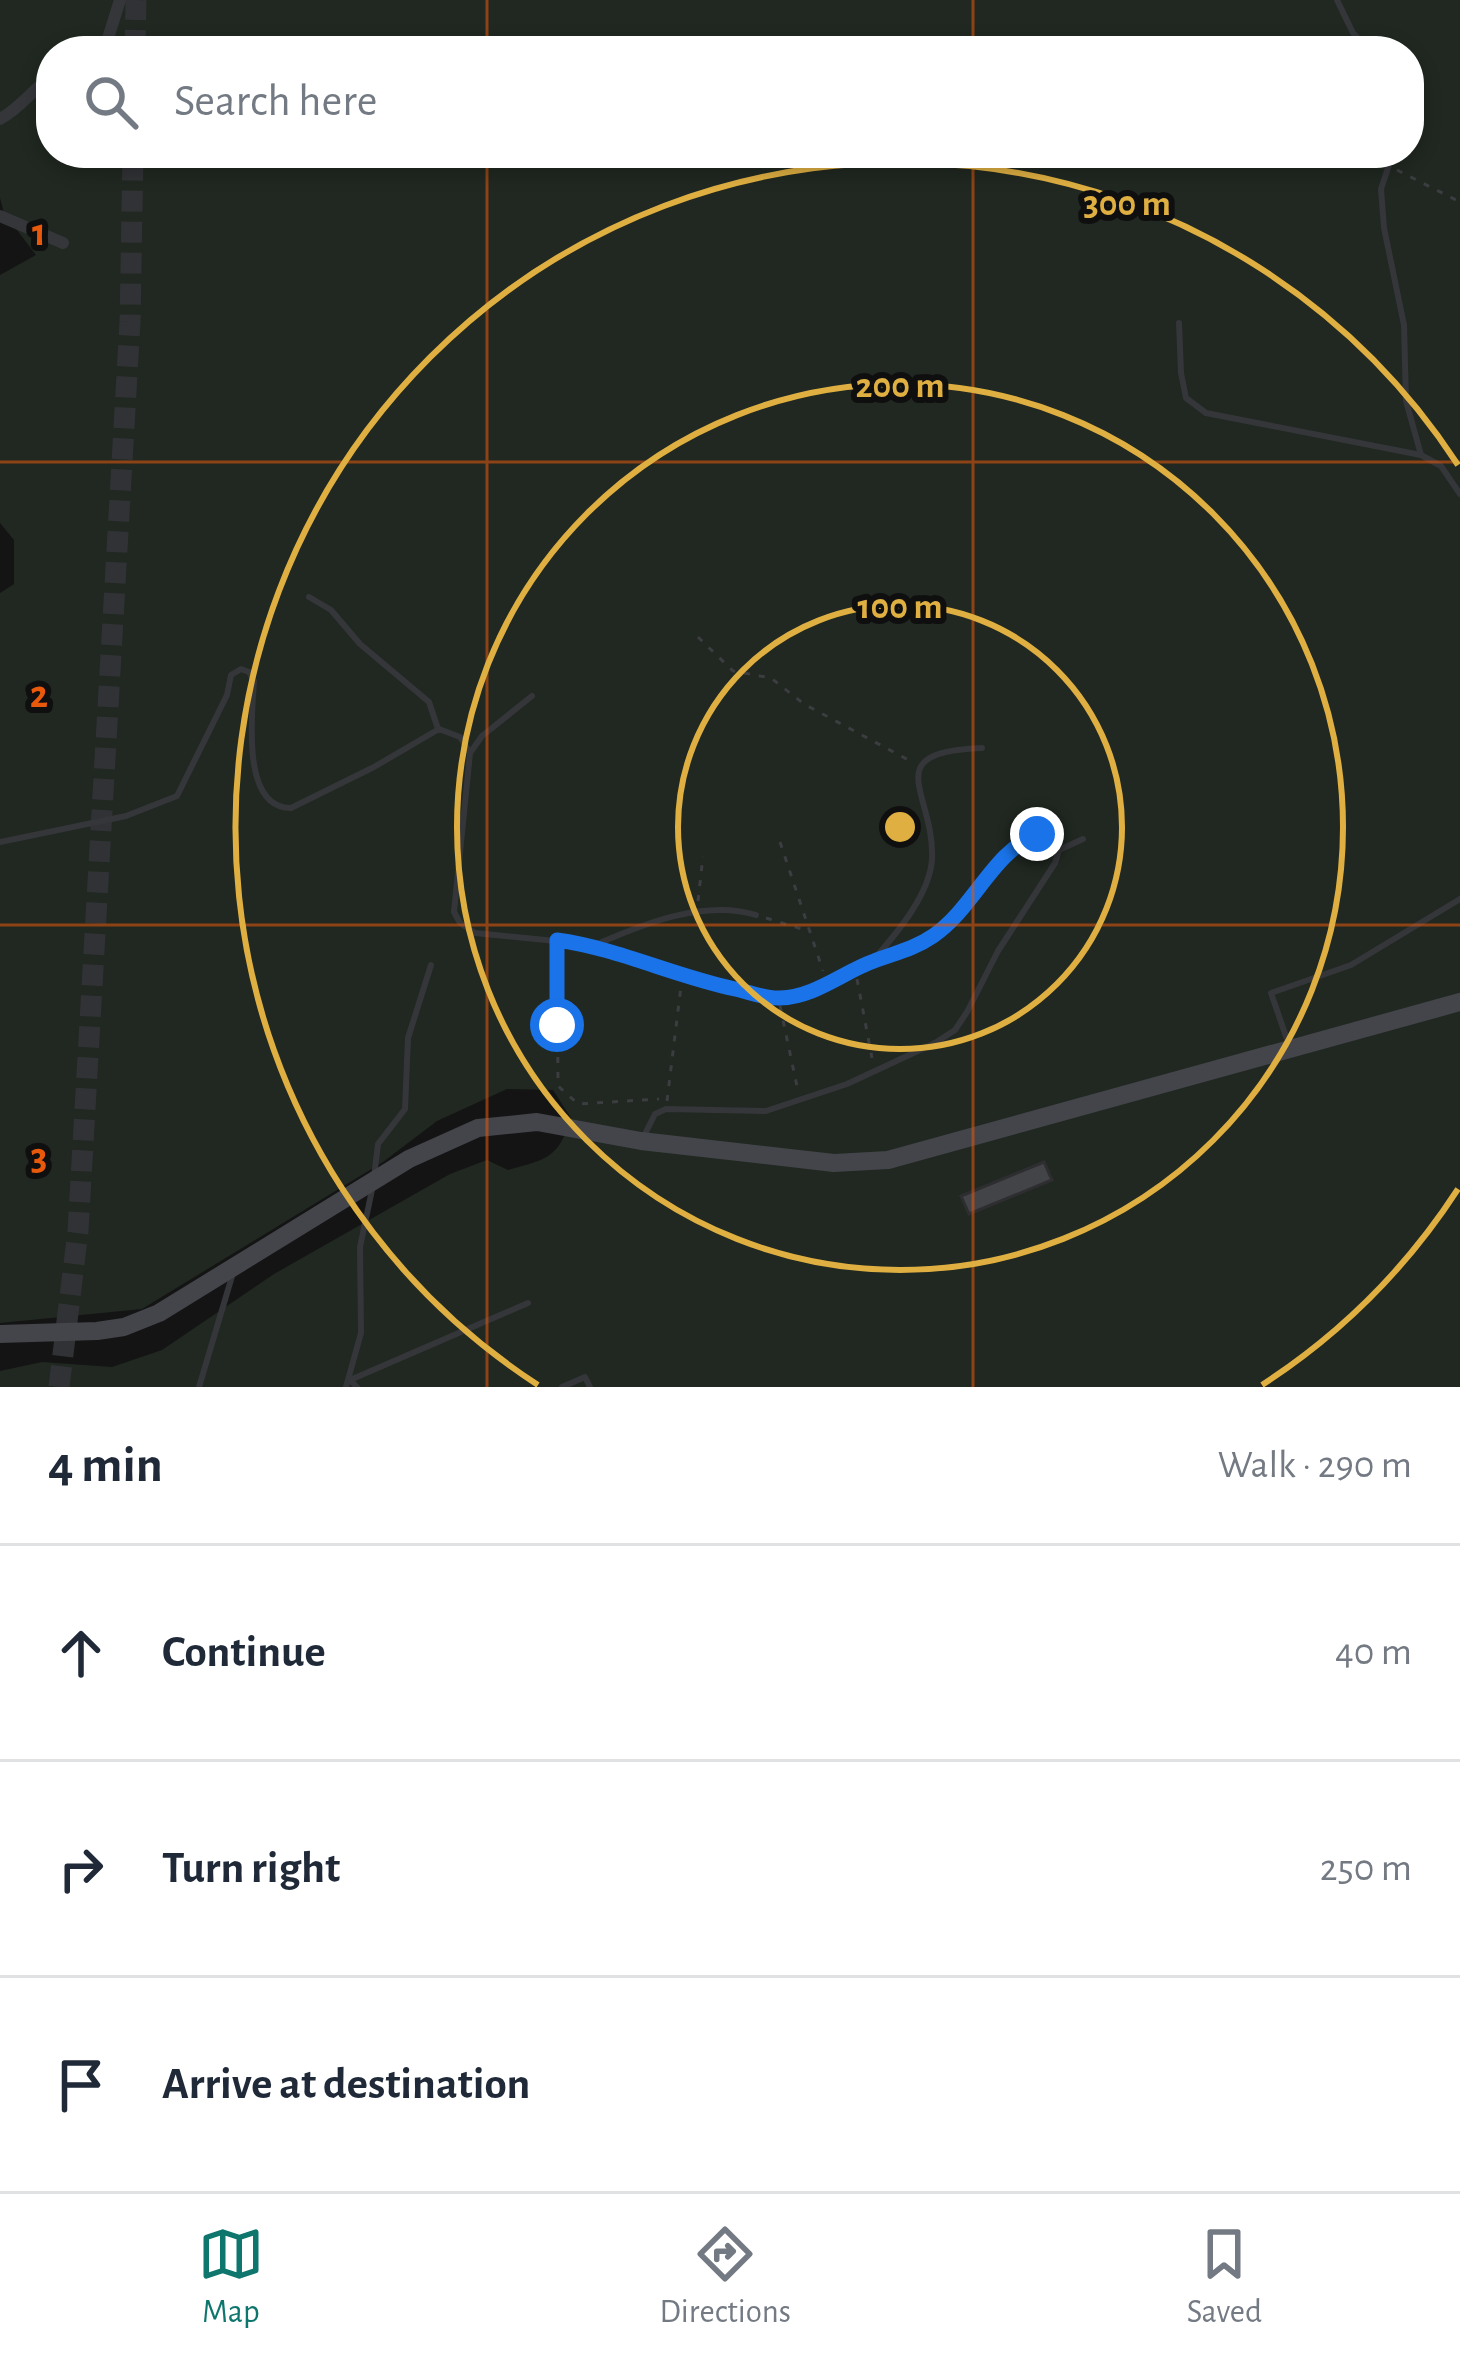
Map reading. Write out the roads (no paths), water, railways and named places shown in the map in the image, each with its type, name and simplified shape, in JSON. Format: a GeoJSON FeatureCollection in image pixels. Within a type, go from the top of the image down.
{"type":"FeatureCollection","features":[{"type":"Feature","properties":{"kind":"street"},"geometry":{"type":"LineString","coordinates":[[109,36],[120,0]]}},
{"type":"Feature","properties":{"kind":"street"},"geometry":{"type":"LineString","coordinates":[[0,119],[22,108],[36,89]]}},
{"type":"Feature","properties":{"kind":"street"},"geometry":{"type":"LineString","coordinates":[[0,216],[63,243]]}},
{"type":"Feature","properties":{"kind":"street"},"geometry":{"type":"LineString","coordinates":[[0,1334],[124,1328],[159,1313],[442,1142],[508,1122],[537,1122],[641,1142],[834,1162],[888,1160],[1460,1002]]}},
{"type":"Feature","properties":{"kind":"lane"},"geometry":{"type":"LineString","coordinates":[[1336,0],[1356,36]]}},
{"type":"Feature","properties":{"kind":"lane"},"geometry":{"type":"LineString","coordinates":[[1390,168],[1381,188],[1384,228],[1403,326],[1406,401],[1421,455]]}},
{"type":"Feature","properties":{"kind":"lane"},"geometry":{"type":"LineString","coordinates":[[1179,322],[1186,398],[1206,413],[1421,455],[1441,466],[1460,494]]}},
{"type":"Feature","properties":{"kind":"lane"},"geometry":{"type":"LineString","coordinates":[[309,597],[331,610],[360,644],[429,702],[439,729],[460,737],[470,753]]}},
{"type":"Feature","properties":{"kind":"lane"},"geometry":{"type":"LineString","coordinates":[[0,842],[126,816],[177,796],[227,695],[232,675],[242,669],[254,681],[253,762],[260,787],[268,801],[283,808],[374,767],[439,729]]}},
{"type":"Feature","properties":{"kind":"lane"},"geometry":{"type":"LineString","coordinates":[[532,696],[482,736],[470,753],[454,912],[460,922],[475,933],[595,945],[682,978],[778,998],[856,971],[892,938],[924,889],[932,862],[917,773],[927,756],[944,749],[982,748]]}},
{"type":"Feature","properties":{"kind":"lane"},"geometry":{"type":"LineString","coordinates":[[641,1142],[655,1114],[666,1109],[766,1111],[800,1102],[955,1030],[998,951],[1055,863],[1059,850],[1053,838],[1037,834],[1015,844],[954,921],[897,956],[872,961]]}},
{"type":"Feature","properties":{"kind":"lane"},"geometry":{"type":"LineString","coordinates":[[1059,850],[1083,839]]}},
{"type":"Feature","properties":{"kind":"lane"},"geometry":{"type":"LineString","coordinates":[[1291,1051],[1271,993],[1351,965],[1460,899]]}},
{"type":"Feature","properties":{"kind":"lane"},"geometry":{"type":"LineString","coordinates":[[595,945],[696,911],[724,909],[756,915]]}},
{"type":"Feature","properties":{"kind":"lane"},"geometry":{"type":"LineString","coordinates":[[351,1385],[361,1333],[359,1247],[378,1144],[405,1109],[409,1038],[431,965]]}},
{"type":"Feature","properties":{"kind":"lane"},"geometry":{"type":"LineString","coordinates":[[199,1387],[236,1263]]}},
{"type":"Feature","properties":{"kind":"lane"},"geometry":{"type":"LineString","coordinates":[[351,1385],[528,1303]]}},
{"type":"Feature","properties":{"kind":"lane"},"geometry":{"type":"LineString","coordinates":[[562,1387],[585,1377],[590,1387]]}},
{"type":"Feature","properties":{"kind":"tunnel"},"geometry":{"type":"LineString","coordinates":[[135,36],[136,0]]}},
{"type":"Feature","properties":{"kind":"tunnel"},"geometry":{"type":"LineString","coordinates":[[59,1387],[78,1231],[130,322],[133,168]]}}]}
